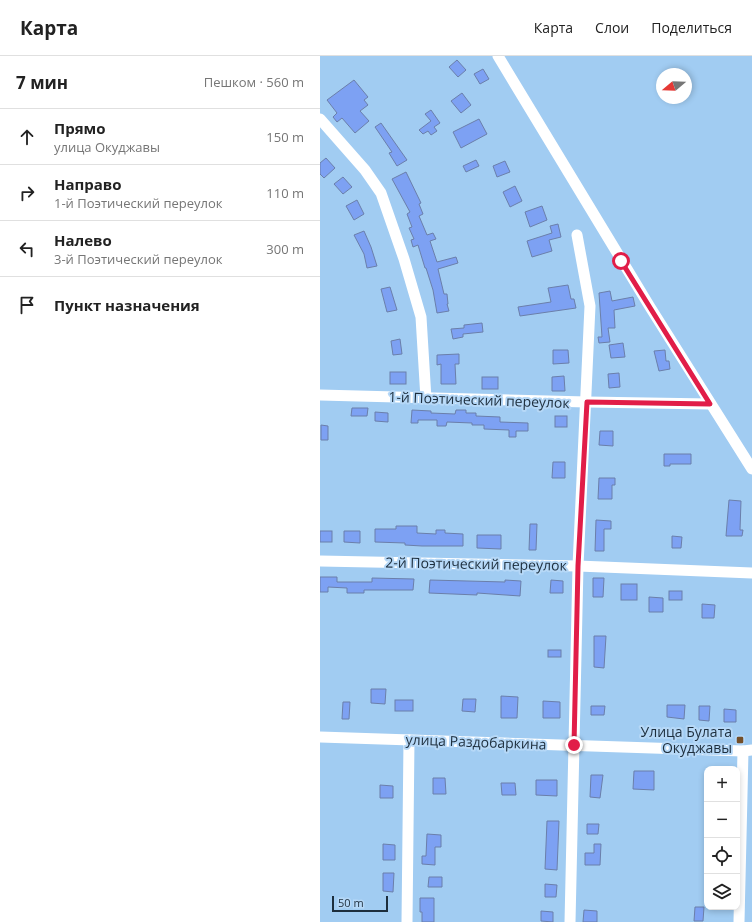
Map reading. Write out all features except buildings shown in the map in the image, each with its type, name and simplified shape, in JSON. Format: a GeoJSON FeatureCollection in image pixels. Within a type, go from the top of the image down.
{"type":"FeatureCollection","features":[{"type":"Feature","properties":{"kind":"street"},"geometry":{"type":"LineString","coordinates":[[498,56],[710,404],[752,469]]}},
{"type":"Feature","properties":{"kind":"street"},"geometry":{"type":"LineString","coordinates":[[320,119],[365,170],[381,193],[404,259],[421,317],[426,398]]}},
{"type":"Feature","properties":{"kind":"street"},"geometry":{"type":"LineString","coordinates":[[570,922],[578,566],[587,402],[590,306],[577,235]]}},
{"type":"Feature","properties":{"kind":"street","name":"1-й Поэтический переулок"},"geometry":{"type":"LineString","coordinates":[[320,395],[710,404]]}},
{"type":"Feature","properties":{"kind":"street","name":"2-й Поэтический переулок"},"geometry":{"type":"LineString","coordinates":[[320,561],[578,566],[752,573]]}},
{"type":"Feature","properties":{"kind":"street","name":"улица Раздобаркина"},"geometry":{"type":"LineString","coordinates":[[320,737],[748,751]]}},
{"type":"Feature","properties":{"kind":"street"},"geometry":{"type":"LineString","coordinates":[[407,922],[409,740]]}},
{"type":"Feature","properties":{"kind":"street"},"geometry":{"type":"LineString","coordinates":[[739,922],[748,751]]}},
{"type":"Feature","properties":{"kind":"place","name":"Улица Булата Окуджавы"},"geometry":{"type":"Point","coordinates":[740,740]}},
{"type":"Feature","properties":{"kind":"route"},"geometry":{"type":"LineString","coordinates":[[574,745],[578,566],[587,402],[710,404],[621,261]]}}]}
